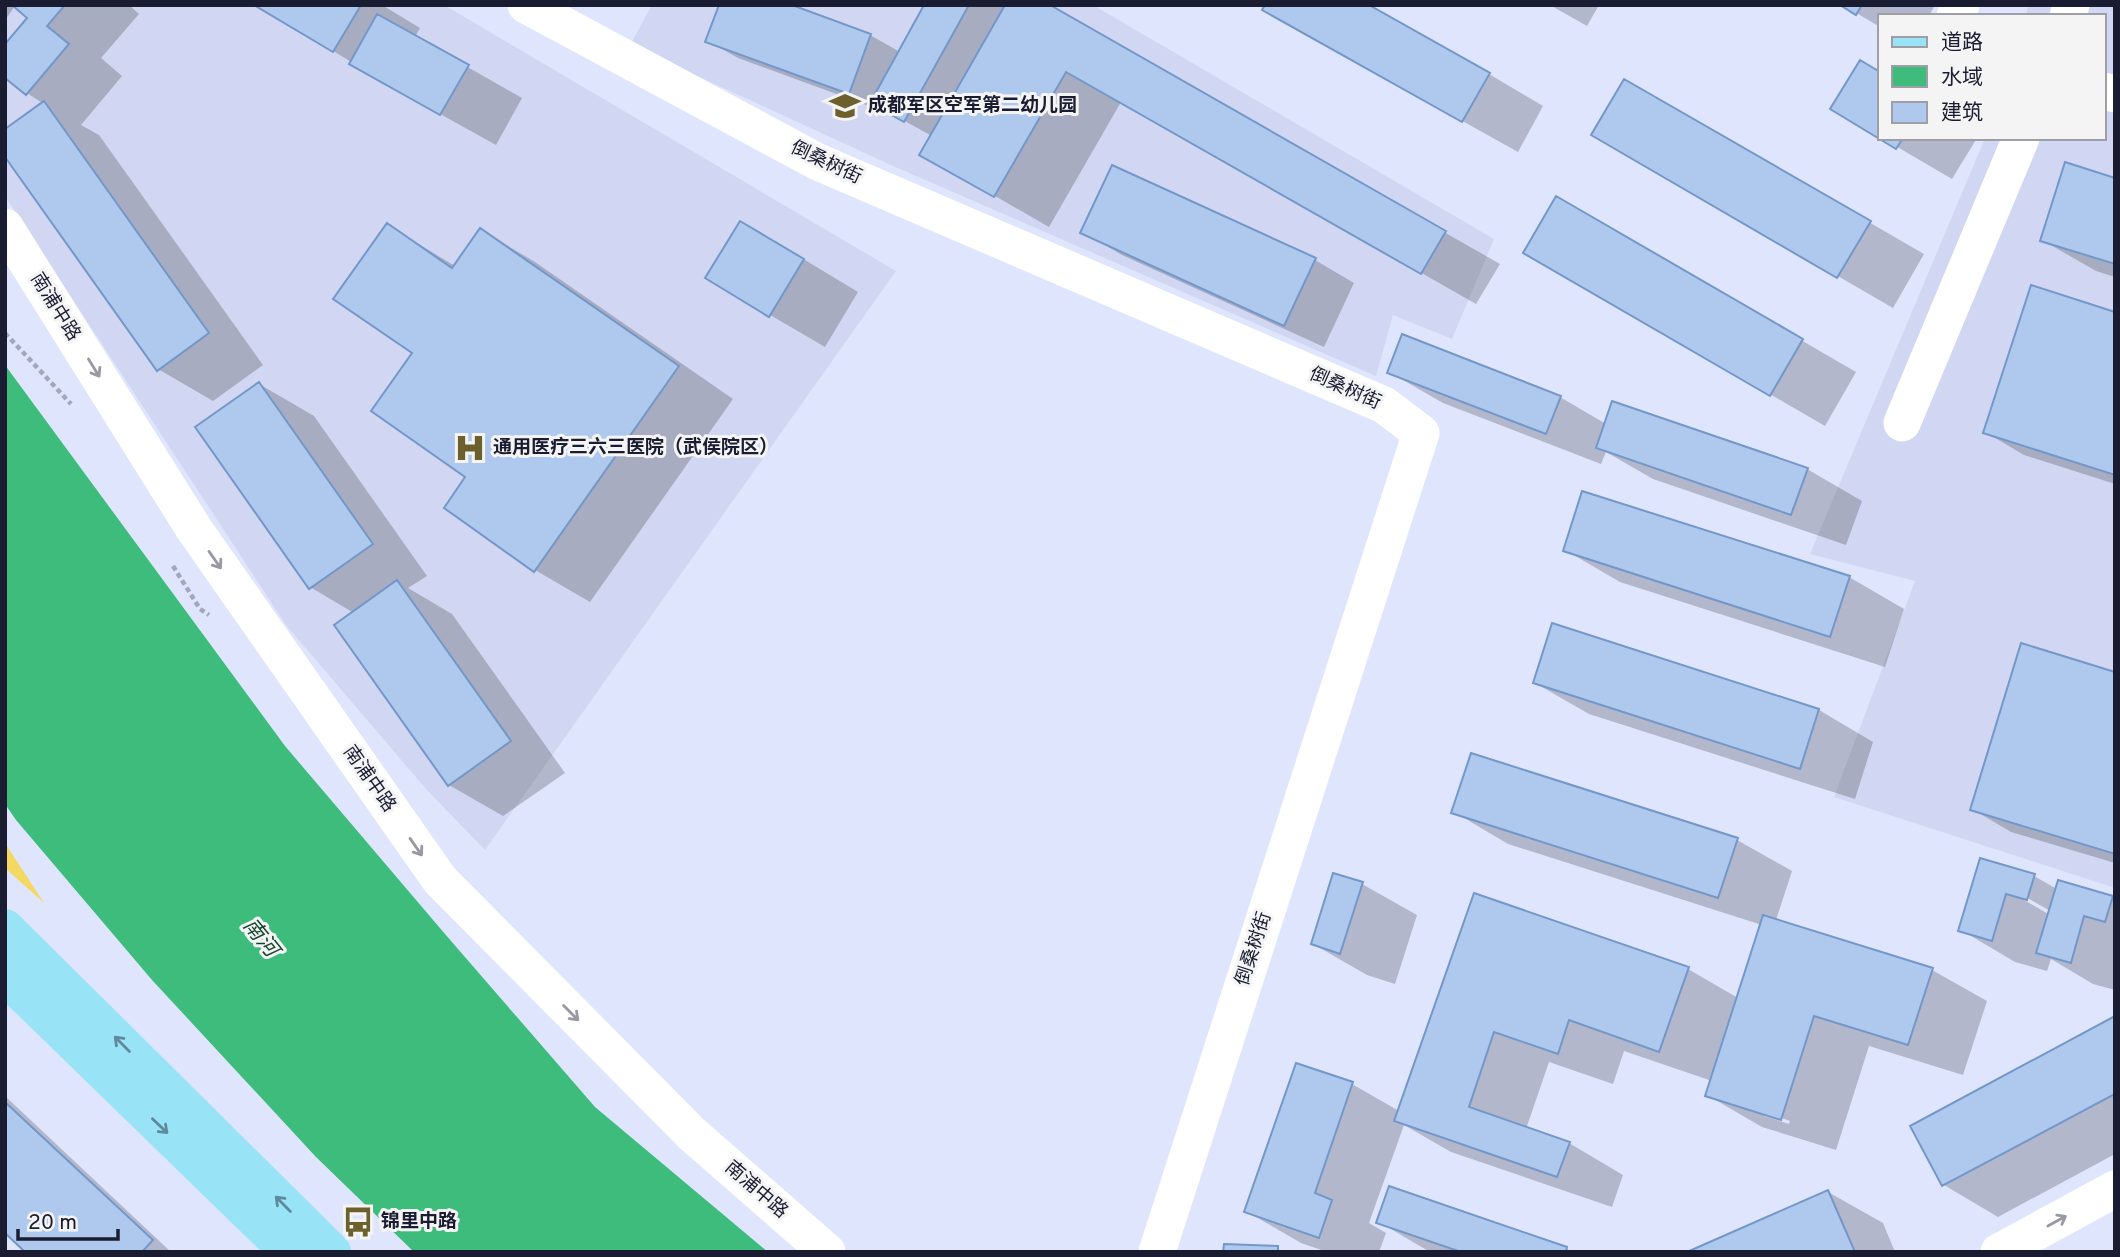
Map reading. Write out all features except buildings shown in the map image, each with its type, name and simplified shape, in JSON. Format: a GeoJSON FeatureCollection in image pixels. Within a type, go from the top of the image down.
{"type":"FeatureCollection","features":[{"type":"Feature","properties":{"kind":"main road"},"geometry":{"type":"LineString","coordinates":[[5,928],[332,1252]]}},
{"type":"Feature","properties":{"kind":"main road"},"geometry":{"type":"LineString","coordinates":[[5,976],[289,1252]]}},
{"type":"Feature","properties":{"kind":"street","name":"倒桑树街"},"geometry":{"type":"LineString","coordinates":[[526,5],[818,162],[1384,405],[1421,433],[1157,1252]]}},
{"type":"Feature","properties":{"kind":"street"},"geometry":{"type":"LineString","coordinates":[[1902,423],[2020,140]]}},
{"type":"Feature","properties":{"kind":"street","name":"南浦中路"},"geometry":{"type":"LineString","coordinates":[[5,227],[194,529],[440,880],[692,1134],[827,1252]]}},
{"type":"Feature","properties":{"kind":"street"},"geometry":{"type":"LineString","coordinates":[[1999,1252],[2115,1189]]}},
{"type":"Feature","properties":{"kind":"shaded area","name":"通用医疗三六三医院（武侯院区）"},"geometry":{"type":"Polygon","coordinates":[[[5,5],[444,5],[896,271],[485,850],[426,789],[286,625],[5,196],[5,5]]]}},
{"type":"Feature","properties":{"kind":"shaded area"},"geometry":{"type":"Polygon","coordinates":[[[652,5],[1093,5],[1494,239],[1452,339],[1393,315],[1376,376],[893,166],[630,45],[652,5]]]}},
{"type":"Feature","properties":{"kind":"shaded area"},"geometry":{"type":"Polygon","coordinates":[[[2029,5],[2115,5],[2115,888],[1834,797],[1915,581],[1810,554],[1984,140],[2106,140],[2106,14],[2026,14],[2029,5]]]}},
{"type":"Feature","properties":{"kind":"shaded area"},"geometry":{"type":"Polygon","coordinates":[[[5,843],[44,903],[5,868],[5,843]]]}},
{"type":"Feature","properties":{"kind":"water","name":"南河"},"geometry":{"type":"Polygon","coordinates":[[[5,365],[285,746],[445,934],[595,1107],[768,1252],[414,1252],[316,1157],[152,980],[5,804],[5,365]]]}},
{"type":"Feature","properties":{"kind":"place","name":"成都军区空军第二幼儿园"},"geometry":{"type":"Point","coordinates":[845,106]}},
{"type":"Feature","properties":{"kind":"place","name":"通用医疗三六三医院（武侯院区）"},"geometry":{"type":"Point","coordinates":[470,448]}},
{"type":"Feature","properties":{"kind":"place","name":"锦里中路"},"geometry":{"type":"Point","coordinates":[358,1222]}}]}
